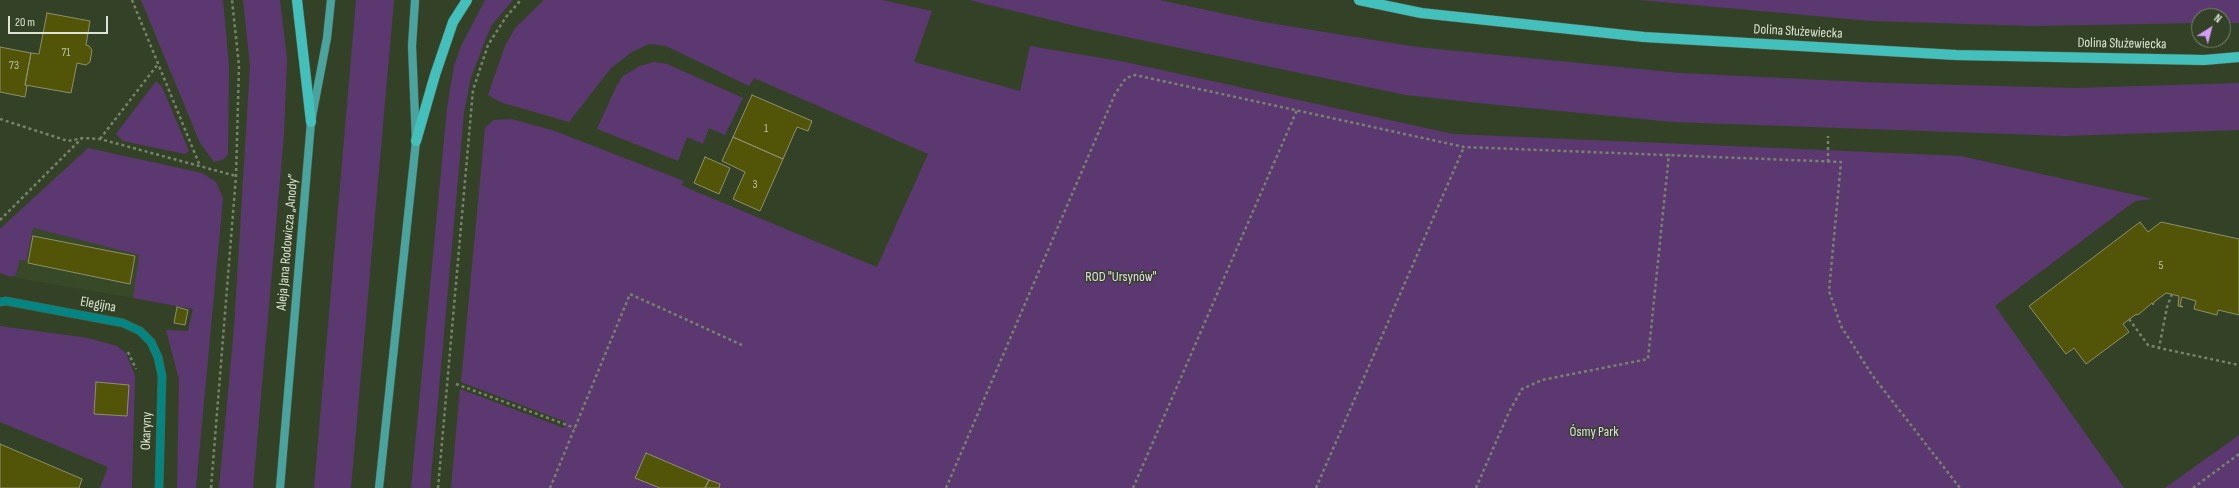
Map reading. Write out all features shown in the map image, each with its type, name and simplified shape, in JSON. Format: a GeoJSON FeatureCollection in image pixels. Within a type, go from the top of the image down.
{"type":"FeatureCollection","features":[{"type":"Feature","properties":{"kind":"main road"},"geometry":{"type":"LineString","coordinates":[[297,0],[311,122]]}},
{"type":"Feature","properties":{"kind":"main road","name":"Aleja Jana Rodowicza „Anody”"},"geometry":{"type":"LineString","coordinates":[[280,488],[311,122],[327,38],[331,0]]}},
{"type":"Feature","properties":{"kind":"main road"},"geometry":{"type":"LineString","coordinates":[[379,488],[416,141],[412,46],[415,0]]}},
{"type":"Feature","properties":{"kind":"main road"},"geometry":{"type":"LineString","coordinates":[[416,141],[435,75],[453,22],[467,0]]}},
{"type":"Feature","properties":{"kind":"main road","name":"Dolina Służewiecka"},"geometry":{"type":"LineString","coordinates":[[1359,0],[1421,13],[1644,37],[1956,55],[2204,60],[2239,57]]}},
{"type":"Feature","properties":{"kind":"street","name":"Elegijna"},"geometry":{"type":"LineString","coordinates":[[0,302],[6,301],[123,323],[140,330],[151,342],[158,358],[162,376]]}},
{"type":"Feature","properties":{"kind":"street","name":"Okaryny"},"geometry":{"type":"LineString","coordinates":[[159,488],[162,376]]}},
{"type":"Feature","properties":{"kind":"path"},"geometry":{"type":"LineString","coordinates":[[132,0],[200,167]]}},
{"type":"Feature","properties":{"kind":"path"},"geometry":{"type":"LineString","coordinates":[[211,488],[236,176],[239,66],[232,0]]}},
{"type":"Feature","properties":{"kind":"path"},"geometry":{"type":"LineString","coordinates":[[438,488],[473,90],[488,45],[506,17],[521,0]]}},
{"type":"Feature","properties":{"kind":"path"},"geometry":{"type":"LineString","coordinates":[[100,139],[158,64]]}},
{"type":"Feature","properties":{"kind":"path"},"geometry":{"type":"LineString","coordinates":[[946,488],[1115,94],[1126,78],[1135,75],[1464,147],[1840,162],[1829,291],[1841,326],[1872,375],[1960,488]]}},
{"type":"Feature","properties":{"kind":"path"},"geometry":{"type":"LineString","coordinates":[[1133,488],[1297,110]]}},
{"type":"Feature","properties":{"kind":"path"},"geometry":{"type":"LineString","coordinates":[[0,119],[68,141],[83,138],[100,139],[236,176]]}},
{"type":"Feature","properties":{"kind":"path"},"geometry":{"type":"LineString","coordinates":[[1828,136],[1828,162]]}},
{"type":"Feature","properties":{"kind":"path"},"geometry":{"type":"LineString","coordinates":[[0,220],[83,138]]}},
{"type":"Feature","properties":{"kind":"path"},"geometry":{"type":"LineString","coordinates":[[1316,488],[1464,147]]}},
{"type":"Feature","properties":{"kind":"path"},"geometry":{"type":"LineString","coordinates":[[1476,488],[1509,412],[1522,389],[1542,380],[1648,359],[1669,154]]}},
{"type":"Feature","properties":{"kind":"path"},"geometry":{"type":"LineString","coordinates":[[550,488],[630,294],[742,345]]}},
{"type":"Feature","properties":{"kind":"path"},"geometry":{"type":"LineString","coordinates":[[2158,348],[2167,307],[2172,294]]}},
{"type":"Feature","properties":{"kind":"path"},"geometry":{"type":"LineString","coordinates":[[2129,319],[2148,345],[2239,365]]}},
{"type":"Feature","properties":{"kind":"path"},"geometry":{"type":"LineString","coordinates":[[125,348],[134,362],[137,373]]}},
{"type":"Feature","properties":{"kind":"path"},"geometry":{"type":"LineString","coordinates":[[456,384],[575,428]]}},
{"type":"Feature","properties":{"kind":"path"},"geometry":{"type":"LineString","coordinates":[[2193,488],[2239,454]]}},
{"type":"Feature","properties":{"kind":"shaded area"},"geometry":{"type":"Polygon","coordinates":[[[33,228],[140,255],[133,298],[11,277],[16,275],[20,260],[26,261],[33,228]]]}},
{"type":"Feature","properties":{"kind":"green space"},"geometry":{"type":"Polygon","coordinates":[[[141,0],[223,0],[229,66],[228,154],[224,159],[214,162],[200,143],[141,0]]]}},
{"type":"Feature","properties":{"kind":"green space"},"geometry":{"type":"Polygon","coordinates":[[[243,0],[280,0],[287,59],[284,134],[253,488],[219,488],[234,328],[250,66],[243,0]]]}},
{"type":"Feature","properties":{"kind":"green space"},"geometry":{"type":"Polygon","coordinates":[[[356,0],[394,0],[351,488],[314,488],[356,0]]]}},
{"type":"Feature","properties":{"kind":"green space"},"geometry":{"type":"Polygon","coordinates":[[[485,0],[513,0],[491,26],[471,77],[464,113],[430,488],[411,488],[447,108],[454,66],[461,46],[485,0]]]}},
{"type":"Feature","properties":{"kind":"green space","name":"ROD \"Ursynów\""},"geometry":{"type":"Polygon","coordinates":[[[544,0],[882,0],[932,11],[914,62],[1020,91],[1030,46],[1125,62],[1453,134],[1961,156],[2153,199],[2135,201],[1995,306],[2124,488],[451,488],[460,389],[564,428],[566,422],[461,382],[485,128],[494,120],[511,119],[552,130],[684,181],[681,185],[877,267],[928,154],[754,78],[749,86],[666,46],[649,44],[632,52],[611,68],[569,122],[500,102],[488,95],[505,46],[516,27],[544,0]]]}},
{"type":"Feature","properties":{"kind":"green space"},"geometry":{"type":"Polygon","coordinates":[[[969,0],[1159,0],[1263,22],[1417,47],[1680,73],[1884,83],[2075,88],[2239,83],[2239,130],[2065,136],[1673,122],[1488,104],[1406,95],[1088,29],[969,0]]]}},
{"type":"Feature","properties":{"kind":"green space"},"geometry":{"type":"Polygon","coordinates":[[[1639,0],[2239,0],[2239,23],[2231,23],[2231,8],[2191,8],[2191,23],[2033,26],[1871,21],[1639,0]]]}},
{"type":"Feature","properties":{"kind":"green space"},"geometry":{"type":"Polygon","coordinates":[[[654,62],[667,64],[743,98],[725,135],[709,128],[703,144],[687,137],[678,161],[597,129],[616,87],[623,76],[640,66],[654,62]]]}},
{"type":"Feature","properties":{"kind":"green space"},"geometry":{"type":"Polygon","coordinates":[[[156,81],[162,87],[189,151],[185,154],[123,141],[116,134],[156,81]]]}},
{"type":"Feature","properties":{"kind":"green space"},"geometry":{"type":"Polygon","coordinates":[[[88,148],[202,173],[216,182],[223,198],[196,488],[177,488],[179,380],[166,330],[188,331],[193,309],[133,298],[139,255],[33,228],[26,261],[20,260],[16,275],[11,277],[0,273],[0,229],[88,148]]]}},
{"type":"Feature","properties":{"kind":"green space"},"geometry":{"type":"Polygon","coordinates":[[[0,326],[88,338],[117,346],[126,353],[135,376],[132,488],[100,488],[108,467],[0,422],[0,326]]]}},
{"type":"Feature","properties":{"kind":"green space"},"geometry":{"type":"Polygon","coordinates":[[[2239,435],[2239,488],[2165,488],[2239,435]]]}},
{"type":"Feature","properties":{"kind":"building"},"geometry":{"type":"Polygon","coordinates":[[[47,13],[90,21],[86,45],[92,50],[90,62],[86,65],[77,63],[71,93],[25,85],[31,53],[39,54],[47,13]]]}},
{"type":"Feature","properties":{"kind":"building"},"geometry":{"type":"Polygon","coordinates":[[[0,47],[31,53],[25,85],[27,86],[25,97],[0,92],[0,47]]]}},
{"type":"Feature","properties":{"kind":"building"},"geometry":{"type":"Polygon","coordinates":[[[752,95],[812,121],[808,131],[797,127],[783,159],[733,137],[752,95]]]}},
{"type":"Feature","properties":{"kind":"building"},"geometry":{"type":"Polygon","coordinates":[[[733,137],[783,159],[760,211],[733,199],[745,172],[722,161],[733,137]]]}},
{"type":"Feature","properties":{"kind":"building"},"geometry":{"type":"Polygon","coordinates":[[[705,157],[730,168],[719,194],[694,183],[705,157]]]}},
{"type":"Feature","properties":{"kind":"building"},"geometry":{"type":"Polygon","coordinates":[[[2140,222],[2148,232],[2161,222],[2239,239],[2239,315],[2218,310],[2217,315],[2194,309],[2196,301],[2182,297],[2180,305],[2183,307],[2178,306],[2179,296],[2166,293],[2154,302],[2153,305],[2152,303],[2139,314],[2135,315],[2123,324],[2129,332],[2086,364],[2074,348],[2066,354],[2029,306],[2140,222]]]}},
{"type":"Feature","properties":{"kind":"building"},"geometry":{"type":"Polygon","coordinates":[[[33,236],[135,256],[130,284],[28,263],[33,236]]]}},
{"type":"Feature","properties":{"kind":"building"},"geometry":{"type":"Polygon","coordinates":[[[177,307],[188,310],[185,325],[174,323],[177,307]]]}},
{"type":"Feature","properties":{"kind":"building"},"geometry":{"type":"Polygon","coordinates":[[[96,382],[129,385],[127,416],[94,414],[96,382]]]}},
{"type":"Feature","properties":{"kind":"building"},"geometry":{"type":"Polygon","coordinates":[[[0,444],[82,479],[79,488],[0,488],[0,444]]]}},
{"type":"Feature","properties":{"kind":"building"},"geometry":{"type":"Polygon","coordinates":[[[646,453],[709,480],[705,488],[660,488],[635,478],[646,453]]]}},
{"type":"Feature","properties":{"kind":"building"},"geometry":{"type":"Polygon","coordinates":[[[709,480],[720,484],[719,488],[705,488],[709,480]]]}},
{"type":"Feature","properties":{"kind":"park label","name":"Ósmy Park"},"geometry":{"type":"Point","coordinates":[1594,432]}}]}
